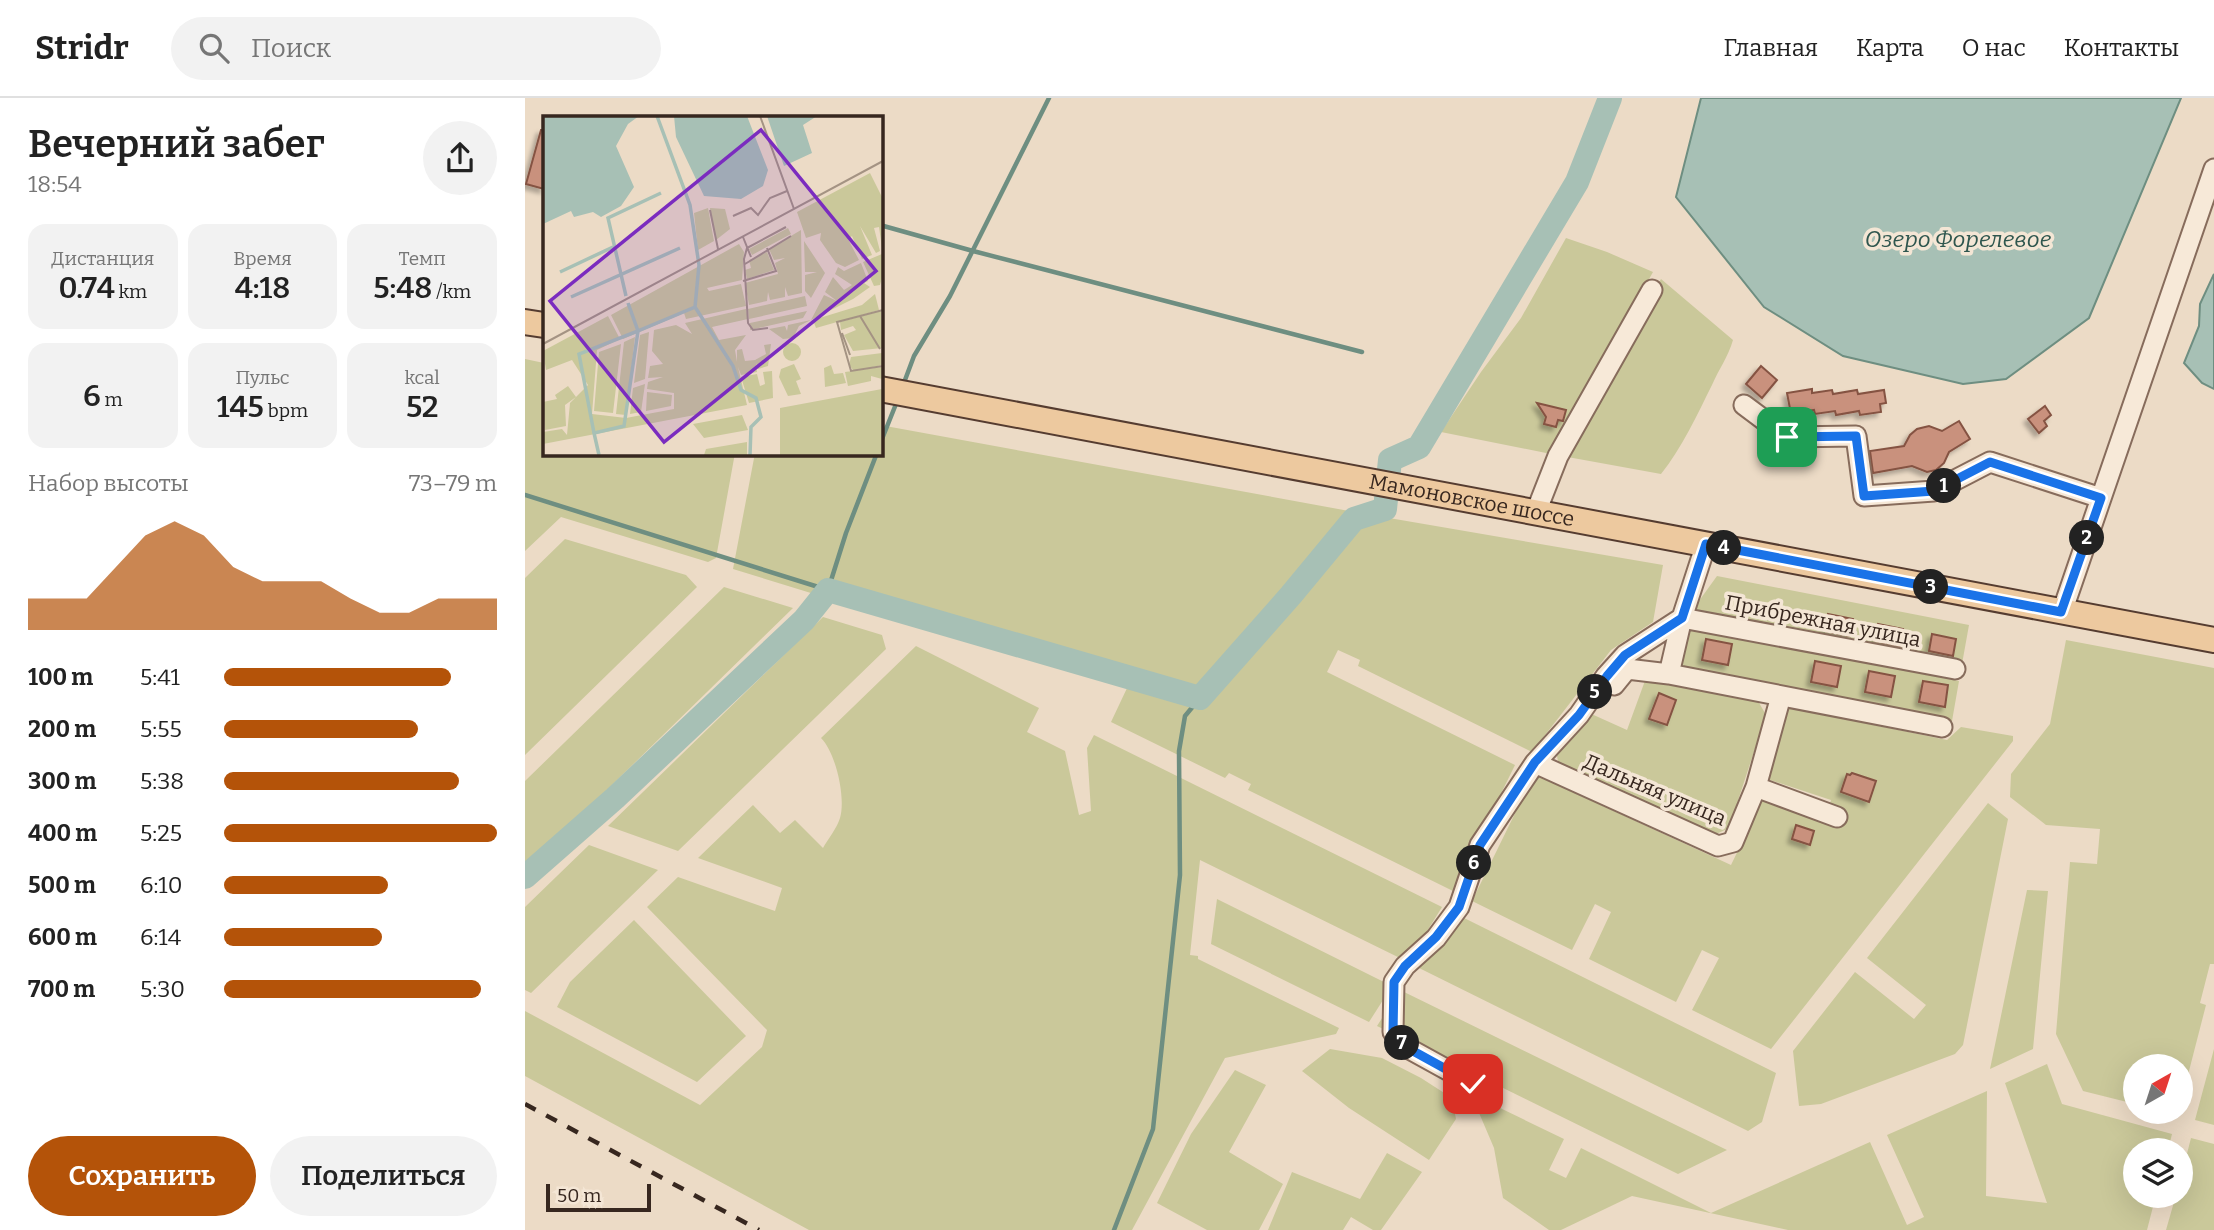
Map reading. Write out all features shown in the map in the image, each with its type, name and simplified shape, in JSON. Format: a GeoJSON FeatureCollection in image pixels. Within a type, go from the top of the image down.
{"type":"FeatureCollection","features":[{"type":"Feature","properties":{"kind":"main road"},"geometry":{"type":"LineString","coordinates":[[525,322],[543,325]]}},
{"type":"Feature","properties":{"kind":"main road","name":"Мамоновское шоссе"},"geometry":{"type":"LineString","coordinates":[[882,389],[2214,640]]}},
{"type":"Feature","properties":{"kind":"street"},"geometry":{"type":"LineString","coordinates":[[2061,612],[2214,169]]}},
{"type":"Feature","properties":{"kind":"street"},"geometry":{"type":"LineString","coordinates":[[1535,512],[1559,456],[1653,290]]}},
{"type":"Feature","properties":{"kind":"street"},"geometry":{"type":"LineString","coordinates":[[1744,405],[1787,437],[1856,436],[1864,496],[1934,491],[1990,462],[2101,498]]}},
{"type":"Feature","properties":{"kind":"street"},"geometry":{"type":"LineString","coordinates":[[1669,674],[1682,618],[1706,544]]}},
{"type":"Feature","properties":{"kind":"street"},"geometry":{"type":"LineString","coordinates":[[1473,1084],[1404,1046],[1393,1032],[1394,982],[1405,966],[1436,937],[1459,907],[1480,845],[1535,762],[1579,715],[1625,655],[1682,618]]}},
{"type":"Feature","properties":{"kind":"street","name":"Прибрежная улица"},"geometry":{"type":"LineString","coordinates":[[1682,618],[1955,669]]}},
{"type":"Feature","properties":{"kind":"street"},"geometry":{"type":"LineString","coordinates":[[1596,708],[1627,669],[1669,674],[1942,727]]}},
{"type":"Feature","properties":{"kind":"street","name":"Дальняя улица"},"geometry":{"type":"LineString","coordinates":[[1535,762],[1718,846],[1733,842],[1756,788],[1781,696]]}},
{"type":"Feature","properties":{"kind":"street"},"geometry":{"type":"LineString","coordinates":[[1756,788],[1837,817]]}},
{"type":"Feature","properties":{"kind":"shaded area"},"geometry":{"type":"Polygon","coordinates":[[[1566,238],[1653,272],[1551,454],[1441,432],[1521,318],[1566,238]]]}},
{"type":"Feature","properties":{"kind":"shaded area"},"geometry":{"type":"Polygon","coordinates":[[[1661,279],[1733,340],[1689,431],[1661,474],[1562,456],[1661,279]]]}},
{"type":"Feature","properties":{"kind":"shaded area"},"geometry":{"type":"Polygon","coordinates":[[[525,359],[543,363],[543,455],[735,455],[716,558],[708,562],[561,517],[525,551],[525,359]]]}},
{"type":"Feature","properties":{"kind":"shaded area"},"geometry":{"type":"Polygon","coordinates":[[[882,425],[1360,513],[1663,565],[1653,622],[1611,650],[1532,752],[1358,666],[1360,660],[1338,650],[1327,672],[1515,765],[1453,891],[1248,790],[1251,784],[1229,773],[1225,778],[1111,722],[1128,686],[733,569],[755,455],[882,455],[882,425]]]}},
{"type":"Feature","properties":{"kind":"shaded area"},"geometry":{"type":"Polygon","coordinates":[[[565,539],[686,575],[697,587],[525,755],[525,578],[565,539]]]}},
{"type":"Feature","properties":{"kind":"shaded area"},"geometry":{"type":"Polygon","coordinates":[[[1717,576],[1969,625],[1962,664],[1691,612],[1717,576]]]}},
{"type":"Feature","properties":{"kind":"shaded area"},"geometry":{"type":"Polygon","coordinates":[[[724,587],[793,608],[525,870],[525,781],[724,587]]]}},
{"type":"Feature","properties":{"kind":"shaded area"},"geometry":{"type":"Polygon","coordinates":[[[823,617],[882,635],[886,649],[678,851],[608,826],[823,617]]]}},
{"type":"Feature","properties":{"kind":"shaded area"},"geometry":{"type":"Polygon","coordinates":[[[1687,626],[1959,681],[1952,721],[1681,666],[1687,626]]]}},
{"type":"Feature","properties":{"kind":"shaded area"},"geometry":{"type":"Polygon","coordinates":[[[2066,640],[2214,668],[2214,964],[2210,964],[2200,1003],[2206,1005],[2193,1055],[2123,1054],[2123,1101],[2083,1091],[2056,1034],[2070,862],[2097,864],[2100,829],[2046,825],[2010,797],[2011,774],[2050,724],[2066,640]]]}},
{"type":"Feature","properties":{"kind":"shaded area"},"geometry":{"type":"Polygon","coordinates":[[[916,646],[1039,708],[1027,732],[1065,751],[1079,815],[1091,811],[1087,748],[1094,735],[1442,907],[1408,962],[1200,860],[1190,955],[1198,956],[1198,959],[1339,1028],[1336,1034],[1225,1058],[1132,1230],[809,1230],[525,1076],[525,1011],[700,1105],[762,1047],[767,1030],[647,907],[678,877],[775,911],[782,888],[698,858],[753,805],[780,833],[795,820],[823,848],[839,822],[842,799],[835,765],[821,738],[916,646]]]}},
{"type":"Feature","properties":{"kind":"shaded area"},"geometry":{"type":"Polygon","coordinates":[[[1646,678],[1758,701],[1766,715],[1729,828],[1712,836],[1559,765],[1556,752],[1587,712],[1627,730],[1646,678]]]}},
{"type":"Feature","properties":{"kind":"shaded area"},"geometry":{"type":"Polygon","coordinates":[[[1787,707],[1947,740],[1961,727],[2013,736],[2013,741],[1771,1049],[1692,1010],[1719,958],[1702,950],[1676,1002],[1589,959],[1611,912],[1595,904],[1572,950],[1472,901],[1525,793],[1538,776],[1731,865],[1747,832],[1759,796],[1826,817],[1831,800],[1764,778],[1787,707]]]}},
{"type":"Feature","properties":{"kind":"shaded area"},"geometry":{"type":"Polygon","coordinates":[[[1988,803],[2008,819],[1963,1045],[1955,1054],[1821,1104],[1799,1106],[1793,1051],[1855,972],[1914,1019],[1926,1005],[1867,958],[1988,803]]]}},
{"type":"Feature","properties":{"kind":"shaded area"},"geometry":{"type":"Polygon","coordinates":[[[589,845],[658,870],[531,993],[525,990],[525,907],[589,845]]]}},
{"type":"Feature","properties":{"kind":"shaded area"},"geometry":{"type":"Polygon","coordinates":[[[2027,890],[2048,891],[2033,1049],[1990,1069],[2027,890]]]}},
{"type":"Feature","properties":{"kind":"shaded area"},"geometry":{"type":"Polygon","coordinates":[[[1217,899],[1392,986],[1369,1022],[1211,944],[1217,899]]]}},
{"type":"Feature","properties":{"kind":"shaded area"},"geometry":{"type":"Polygon","coordinates":[[[1450,911],[1776,1073],[1762,1122],[1748,1131],[1415,966],[1450,911]]]}},
{"type":"Feature","properties":{"kind":"shaded area"},"geometry":{"type":"Polygon","coordinates":[[[634,920],[746,1036],[697,1082],[557,1007],[570,982],[634,920]]]}},
{"type":"Feature","properties":{"kind":"shaded area"},"geometry":{"type":"Polygon","coordinates":[[[1400,990],[1727,1150],[1678,1174],[1377,1026],[1400,990]]]}},
{"type":"Feature","properties":{"kind":"shaded area"},"geometry":{"type":"Polygon","coordinates":[[[1330,1049],[1382,1058],[1452,1098],[1456,1119],[1429,1160],[1349,1108],[1302,1071],[1330,1049]]]}},
{"type":"Feature","properties":{"kind":"shaded area"},"geometry":{"type":"Polygon","coordinates":[[[2214,1049],[2214,1125],[2195,1120],[2214,1049]]]}},
{"type":"Feature","properties":{"kind":"shaded area"},"geometry":{"type":"Polygon","coordinates":[[[2047,1064],[2062,1104],[2123,1121],[2123,1124],[2135,1124],[2172,1134],[2171,1138],[2123,1138],[2123,1208],[2153,1208],[2147,1230],[1788,1230],[1632,1196],[1561,1230],[1549,1230],[1503,1198],[1494,1148],[1471,1094],[1564,1139],[1549,1170],[1566,1178],[1581,1148],[1711,1213],[1870,1142],[1907,1225],[1924,1217],[1887,1135],[1987,1091],[1986,1196],[2047,1203],[2005,1083],[2047,1064]]]}},
{"type":"Feature","properties":{"kind":"shaded area"},"geometry":{"type":"Polygon","coordinates":[[[1235,1070],[1266,1085],[1229,1152],[1283,1184],[1259,1230],[1207,1230],[1157,1203],[1191,1134],[1235,1070]]]}},
{"type":"Feature","properties":{"kind":"shaded area"},"geometry":{"type":"Polygon","coordinates":[[[2193,1139],[2214,1144],[2214,1230],[2166,1230],[2172,1208],[2193,1208],[2193,1139]]]}},
{"type":"Feature","properties":{"kind":"shaded area"},"geometry":{"type":"Polygon","coordinates":[[[1387,1153],[1422,1172],[1381,1230],[1373,1230],[1351,1217],[1343,1230],[1268,1230],[1292,1172],[1360,1199],[1387,1153]]]}},
{"type":"Feature","properties":{"kind":"water","name":"Озеро Форелевое"},"geometry":{"type":"Polygon","coordinates":[[[1701,98],[2181,98],[2089,318],[2006,379],[1963,384],[1843,356],[1764,307],[1676,197],[1701,98]]]}},
{"type":"Feature","properties":{"kind":"water"},"geometry":{"type":"Polygon","coordinates":[[[2214,274],[2214,389],[2202,383],[2184,363],[2199,326],[2200,304],[2214,274]]]}},
{"type":"Feature","properties":{"kind":"building"},"geometry":{"type":"Polygon","coordinates":[[[541,130],[543,130],[543,189],[526,184],[541,130]]]}},
{"type":"Feature","properties":{"kind":"building"},"geometry":{"type":"Polygon","coordinates":[[[1761,366],[1777,380],[1762,398],[1746,384],[1761,366]]]}},
{"type":"Feature","properties":{"kind":"building"},"geometry":{"type":"Polygon","coordinates":[[[1812,389],[1812,393],[1832,390],[1833,394],[1857,390],[1858,394],[1884,390],[1886,403],[1880,404],[1881,412],[1860,415],[1859,411],[1836,415],[1835,411],[1815,414],[1814,410],[1791,414],[1787,393],[1812,389]]]}},
{"type":"Feature","properties":{"kind":"building"},"geometry":{"type":"Polygon","coordinates":[[[1537,403],[1566,410],[1563,421],[1558,420],[1556,427],[1544,424],[1546,417],[1537,403]]]}},
{"type":"Feature","properties":{"kind":"building"},"geometry":{"type":"Polygon","coordinates":[[[2045,406],[2051,415],[2044,421],[2047,426],[2039,433],[2028,419],[2045,406]]]}},
{"type":"Feature","properties":{"kind":"building"},"geometry":{"type":"Polygon","coordinates":[[[1959,421],[1970,439],[1949,452],[1944,463],[1936,470],[1927,472],[1912,466],[1873,473],[1870,451],[1904,446],[1917,429],[1929,426],[1942,431],[1959,421]]]}},
{"type":"Feature","properties":{"kind":"building"},"geometry":{"type":"Polygon","coordinates":[[[1828,614],[1853,619],[1850,636],[1825,631],[1828,614]]]}},
{"type":"Feature","properties":{"kind":"building"},"geometry":{"type":"Polygon","coordinates":[[[1878,624],[1903,629],[1900,646],[1875,641],[1878,624]]]}},
{"type":"Feature","properties":{"kind":"building"},"geometry":{"type":"Polygon","coordinates":[[[1932,634],[1956,639],[1953,656],[1929,651],[1932,634]]]}},
{"type":"Feature","properties":{"kind":"building"},"geometry":{"type":"Polygon","coordinates":[[[1706,639],[1732,644],[1728,665],[1702,660],[1706,639]]]}},
{"type":"Feature","properties":{"kind":"building"},"geometry":{"type":"Polygon","coordinates":[[[1815,661],[1841,666],[1837,687],[1811,682],[1815,661]]]}},
{"type":"Feature","properties":{"kind":"building"},"geometry":{"type":"Polygon","coordinates":[[[1869,671],[1895,676],[1891,697],[1865,692],[1869,671]]]}},
{"type":"Feature","properties":{"kind":"building"},"geometry":{"type":"Polygon","coordinates":[[[1923,681],[1948,685],[1945,707],[1919,702],[1923,681]]]}},
{"type":"Feature","properties":{"kind":"building"},"geometry":{"type":"Polygon","coordinates":[[[1659,693],[1676,700],[1667,725],[1649,719],[1659,693]]]}},
{"type":"Feature","properties":{"kind":"building"},"geometry":{"type":"Polygon","coordinates":[[[1852,773],[1876,781],[1869,802],[1841,792],[1847,774],[1852,773]]]}},
{"type":"Feature","properties":{"kind":"building"},"geometry":{"type":"Polygon","coordinates":[[[1796,825],[1814,831],[1810,845],[1792,839],[1796,825]]]}},
{"type":"Feature","properties":{"kind":"waterway"},"geometry":{"type":"LineString","coordinates":[[905,380],[914,356],[950,296],[1049,98]]}},
{"type":"Feature","properties":{"kind":"waterway"},"geometry":{"type":"LineString","coordinates":[[525,877],[615,798],[804,620],[828,590],[1200,698],[1354,519],[1385,509],[1390,460],[1419,447],[1577,182],[1610,98]]}},
{"type":"Feature","properties":{"kind":"waterway"},"geometry":{"type":"LineString","coordinates":[[882,226],[1362,352]]}},
{"type":"Feature","properties":{"kind":"waterway"},"geometry":{"type":"LineString","coordinates":[[882,439],[896,404]]}},
{"type":"Feature","properties":{"kind":"waterway"},"geometry":{"type":"LineString","coordinates":[[525,495],[828,590],[846,533],[876,455]]}},
{"type":"Feature","properties":{"kind":"waterway"},"geometry":{"type":"LineString","coordinates":[[1114,1230],[1153,1129],[1180,875],[1179,751],[1185,716],[1200,698]]}},
{"type":"Feature","properties":{"kind":"railway"},"geometry":{"type":"LineString","coordinates":[[525,1104],[759,1230]]}},
{"type":"Feature","properties":{"kind":"route"},"geometry":{"type":"LineString","coordinates":[[1473,1084],[1404,1046],[1393,1032],[1394,982],[1405,966],[1436,937],[1459,907],[1480,845],[1535,762],[1579,715],[1625,655],[1682,618],[1706,544],[2061,612],[2101,498],[1990,462],[1934,491],[1864,496],[1856,436],[1787,437]]}}]}
